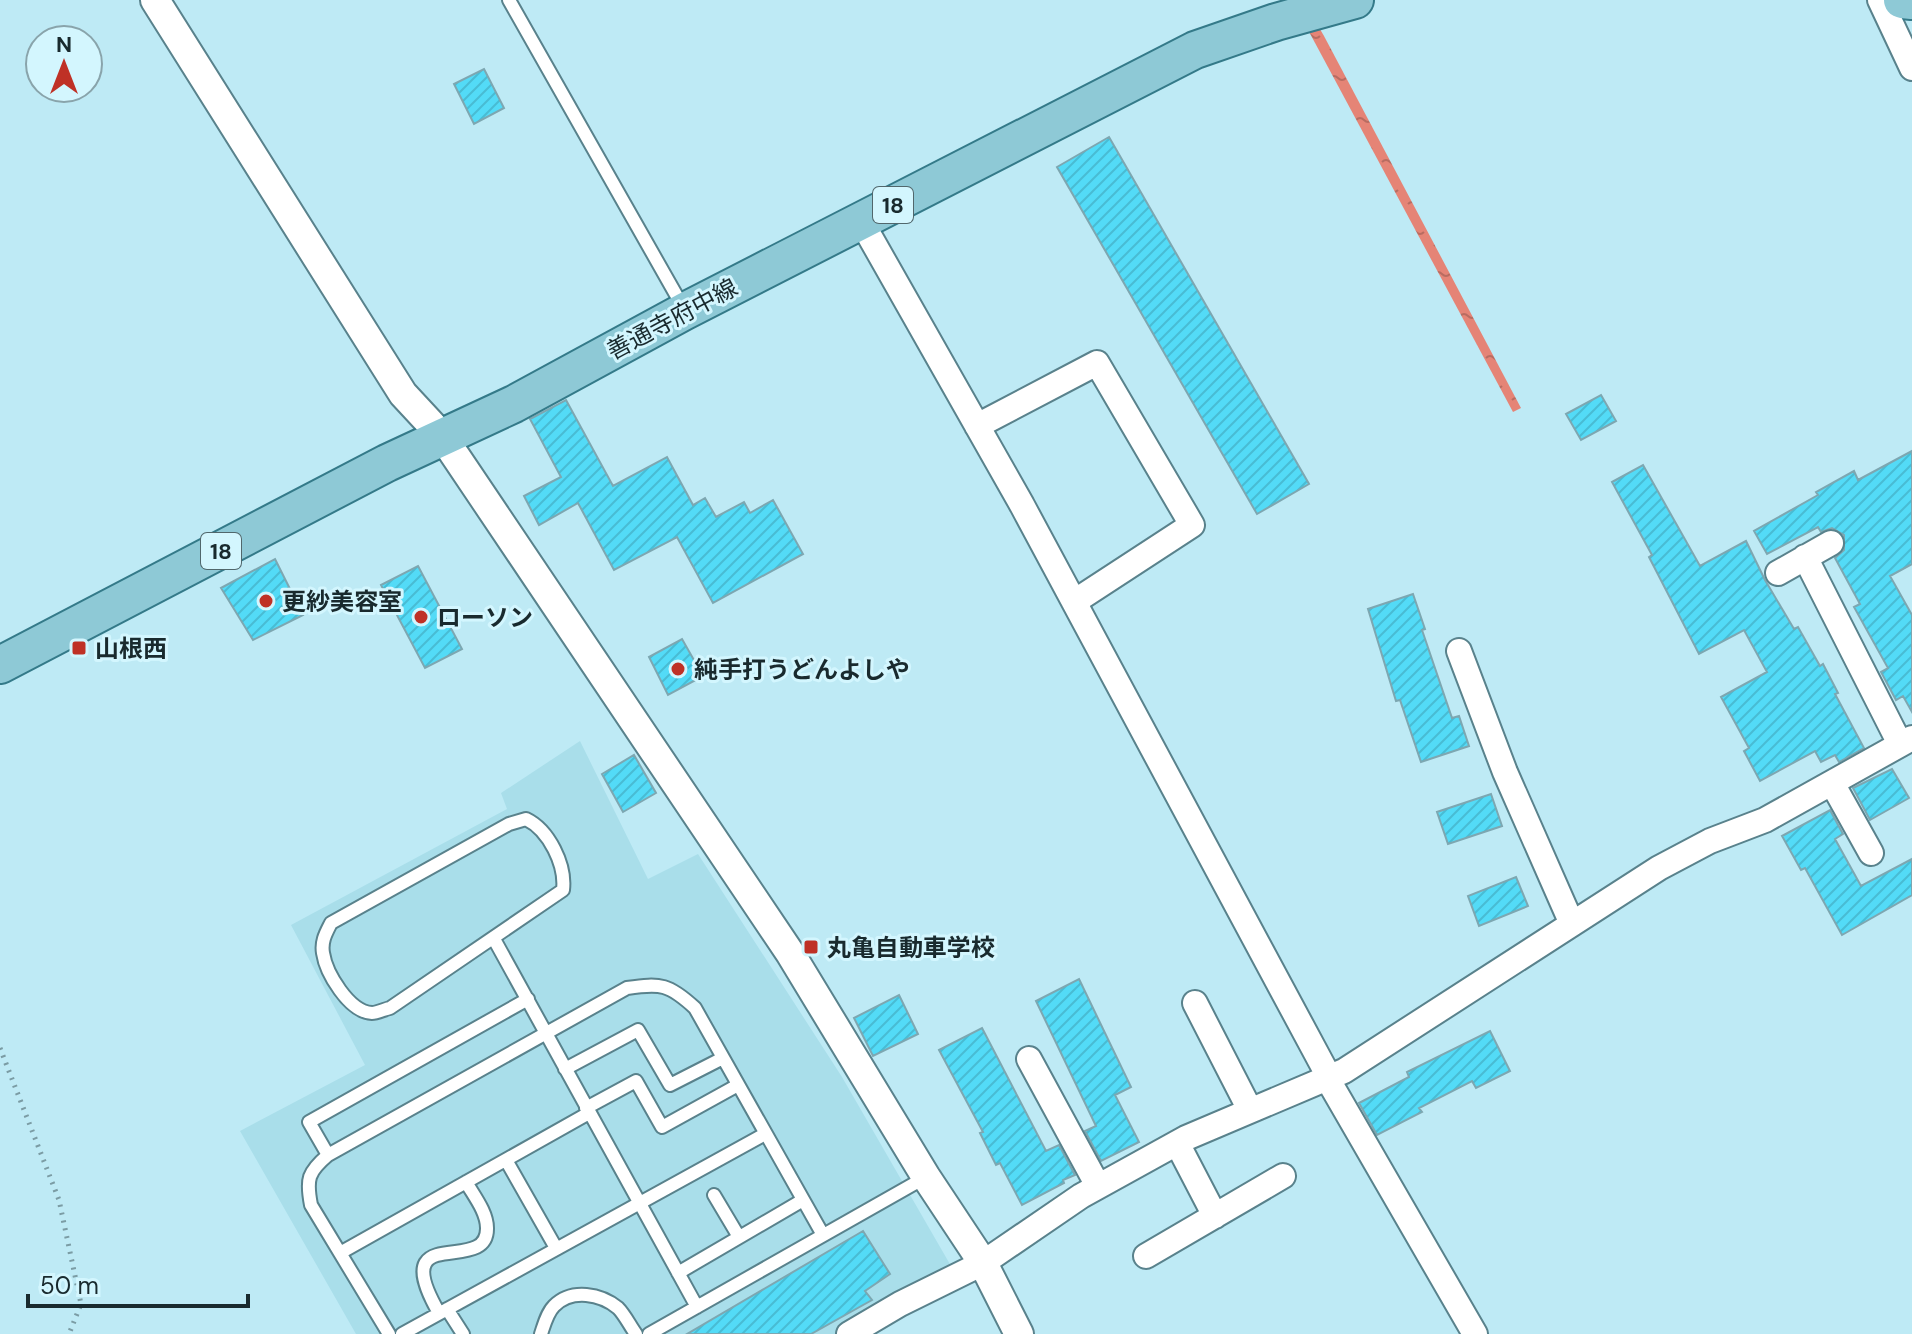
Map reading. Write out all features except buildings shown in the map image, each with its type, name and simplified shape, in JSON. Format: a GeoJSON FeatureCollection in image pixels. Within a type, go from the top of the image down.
{"type":"FeatureCollection","features":[{"type":"Feature","properties":{"kind":"main road","name":"善通寺府中線"},"geometry":{"type":"LineString","coordinates":[[0,665],[442,436],[514,404],[685,311],[1274,11],[1355,0]]}},
{"type":"Feature","properties":{"kind":"main road"},"geometry":{"type":"LineString","coordinates":[[1902,0],[1912,1]]}},
{"type":"Feature","properties":{"kind":"street"},"geometry":{"type":"LineString","coordinates":[[155,0],[403,394],[442,436],[790,953],[926,1177],[983,1263],[1019,1334]]}},
{"type":"Feature","properties":{"kind":"street"},"geometry":{"type":"LineString","coordinates":[[1880,0],[1912,68]]}},
{"type":"Feature","properties":{"kind":"street"},"geometry":{"type":"LineString","coordinates":[[861,221],[1074,602],[1328,1078],[1475,1334]]}},
{"type":"Feature","properties":{"kind":"street"},"geometry":{"type":"LineString","coordinates":[[977,426],[1097,363],[1192,525],[1074,602]]}},
{"type":"Feature","properties":{"kind":"street"},"geometry":{"type":"LineString","coordinates":[[1778,573],[1831,543]]}},
{"type":"Feature","properties":{"kind":"street"},"geometry":{"type":"LineString","coordinates":[[849,1334],[900,1304],[983,1263],[1098,1186],[1177,1143],[1355,1064],[1659,868],[1710,841],[1765,820],[1906,741],[1805,557]]}},
{"type":"Feature","properties":{"kind":"street"},"geometry":{"type":"LineString","coordinates":[[1459,651],[1505,772],[1572,924]]}},
{"type":"Feature","properties":{"kind":"street"},"geometry":{"type":"LineString","coordinates":[[1832,783],[1871,853]]}},
{"type":"Feature","properties":{"kind":"street"},"geometry":{"type":"LineString","coordinates":[[1195,1003],[1250,1110]]}},
{"type":"Feature","properties":{"kind":"street"},"geometry":{"type":"LineString","coordinates":[[1029,1059],[1098,1186]]}},
{"type":"Feature","properties":{"kind":"street"},"geometry":{"type":"LineString","coordinates":[[1177,1143],[1215,1216]]}},
{"type":"Feature","properties":{"kind":"street"},"geometry":{"type":"LineString","coordinates":[[1146,1256],[1283,1176]]}},
{"type":"Feature","properties":{"kind":"lane"},"geometry":{"type":"LineString","coordinates":[[509,0],[685,311]]}},
{"type":"Feature","properties":{"kind":"lane"},"geometry":{"type":"LineString","coordinates":[[526,819],[537,825],[560,862],[563,890],[494,939],[390,1008],[371,1013],[353,1007],[341,992],[323,955],[323,939],[331,923],[509,824],[526,819]]}},
{"type":"Feature","properties":{"kind":"lane"},"geometry":{"type":"LineString","coordinates":[[494,939],[697,1307]]}},
{"type":"Feature","properties":{"kind":"lane"},"geometry":{"type":"LineString","coordinates":[[389,1334],[311,1205],[307,1186],[312,1169],[328,1155],[627,988],[655,984],[678,992],[695,1008],[823,1235]]}},
{"type":"Feature","properties":{"kind":"lane"},"geometry":{"type":"LineString","coordinates":[[328,1155],[309,1122],[528,999]]}},
{"type":"Feature","properties":{"kind":"lane"},"geometry":{"type":"LineString","coordinates":[[565,1069],[638,1030],[670,1085],[723,1058]]}},
{"type":"Feature","properties":{"kind":"lane"},"geometry":{"type":"LineString","coordinates":[[340,1253],[506,1160],[636,1081],[662,1127],[738,1085]]}},
{"type":"Feature","properties":{"kind":"lane"},"geometry":{"type":"LineString","coordinates":[[402,1334],[765,1134]]}},
{"type":"Feature","properties":{"kind":"lane"},"geometry":{"type":"LineString","coordinates":[[506,1160],[556,1248]]}},
{"type":"Feature","properties":{"kind":"lane"},"geometry":{"type":"LineString","coordinates":[[649,1334],[926,1177]]}},
{"type":"Feature","properties":{"kind":"lane"},"geometry":{"type":"LineString","coordinates":[[463,1334],[422,1279],[424,1266],[431,1257],[445,1252],[476,1249],[485,1239],[487,1227],[483,1211],[466,1182]]}},
{"type":"Feature","properties":{"kind":"lane"},"geometry":{"type":"LineString","coordinates":[[714,1195],[739,1237]]}},
{"type":"Feature","properties":{"kind":"lane"},"geometry":{"type":"LineString","coordinates":[[678,1273],[803,1200]]}},
{"type":"Feature","properties":{"kind":"lane"},"geometry":{"type":"LineString","coordinates":[[541,1334],[554,1306],[568,1297],[584,1294],[603,1298],[620,1310],[636,1334]]}},
{"type":"Feature","properties":{"kind":"path"},"geometry":{"type":"LineString","coordinates":[[0,1048],[59,1200],[81,1304],[69,1334]]}},
{"type":"Feature","properties":{"kind":"shaded area","name":"丸亀自動車学校"},"geometry":{"type":"Polygon","coordinates":[[[580,741],[648,879],[698,854],[842,1077],[951,1266],[835,1334],[356,1334],[240,1131],[365,1065],[291,925],[507,809],[501,793],[580,741]]]}},
{"type":"Feature","properties":{"kind":"water"},"geometry":{"type":"Polygon","coordinates":[[[1292,0],[1303,0],[1324,36],[1521,408],[1513,412],[1292,0]]]}},
{"type":"Feature","properties":{"kind":"place","name":"更紗美容室"},"geometry":{"type":"Point","coordinates":[266,601]}},
{"type":"Feature","properties":{"kind":"place","name":"ローソン"},"geometry":{"type":"Point","coordinates":[421,617]}},
{"type":"Feature","properties":{"kind":"place","name":"山根西"},"geometry":{"type":"Point","coordinates":[79,648]}},
{"type":"Feature","properties":{"kind":"place","name":"純手打うどんよしや"},"geometry":{"type":"Point","coordinates":[678,669]}},
{"type":"Feature","properties":{"kind":"place","name":"丸亀自動車学校"},"geometry":{"type":"Point","coordinates":[811,947]}}]}
